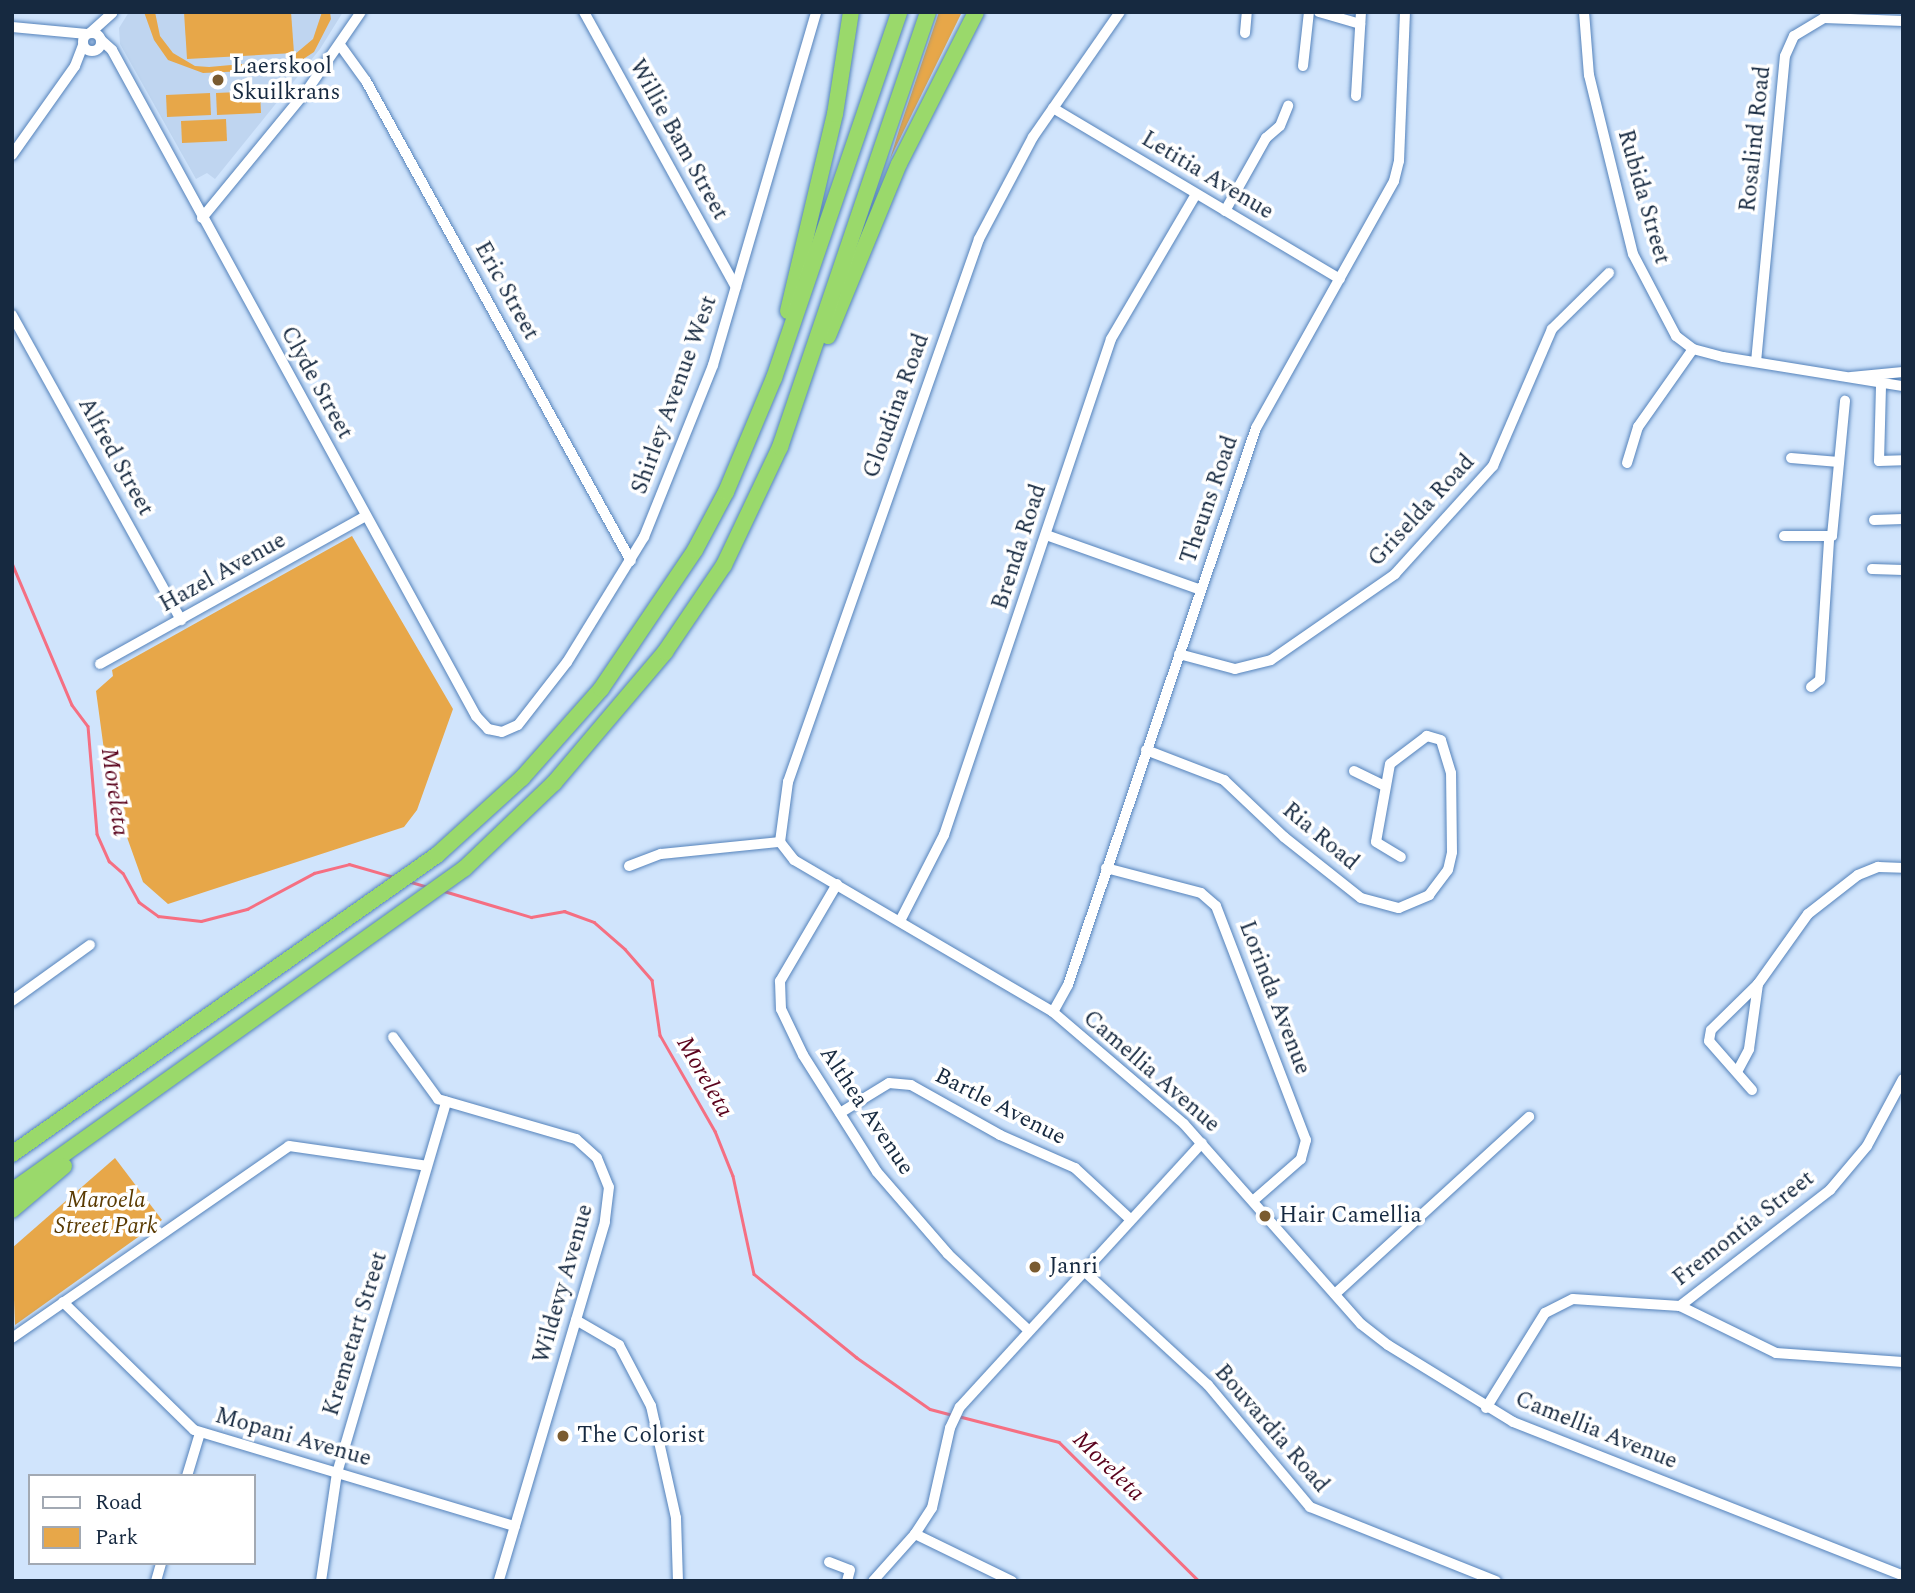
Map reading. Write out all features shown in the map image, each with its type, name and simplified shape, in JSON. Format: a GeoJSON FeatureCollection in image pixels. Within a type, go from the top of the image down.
{"type":"FeatureCollection","features":[{"type":"Feature","properties":{"kind":"highway"},"geometry":{"type":"LineString","coordinates":[[775,378],[835,114],[851,12]]}},
{"type":"Feature","properties":{"kind":"highway"},"geometry":{"type":"LineString","coordinates":[[12,1154],[437,855],[522,778],[619,666],[695,550],[775,378],[899,12]]}},
{"type":"Feature","properties":{"kind":"highway"},"geometry":{"type":"LineString","coordinates":[[780,447],[928,12]]}},
{"type":"Feature","properties":{"kind":"highway"},"geometry":{"type":"LineString","coordinates":[[12,1191],[130,1110],[465,868],[554,783],[665,652],[724,565],[780,447],[899,164],[976,12]]}},
{"type":"Feature","properties":{"kind":"highway"},"geometry":{"type":"LineString","coordinates":[[12,1210],[130,1110]]}},
{"type":"Feature","properties":{"kind":"highway"},"geometry":{"type":"LineString","coordinates":[[12,1143],[72,1112]]}},
{"type":"Feature","properties":{"kind":"street"},"geometry":{"type":"LineString","coordinates":[[12,155],[112,12]]}},
{"type":"Feature","properties":{"kind":"street"},"geometry":{"type":"LineString","coordinates":[[202,218],[341,45],[361,12]]}},
{"type":"Feature","properties":{"kind":"street","name":"Willie Bam Street"},"geometry":{"type":"LineString","coordinates":[[584,12],[736,287]]}},
{"type":"Feature","properties":{"kind":"street","name":"Shirley Avenue West"},"geometry":{"type":"LineString","coordinates":[[482,725],[502,732],[518,725],[575,650],[631,561],[703,392],[816,12]]}},
{"type":"Feature","properties":{"kind":"street","name":"Gloudina Road"},"geometry":{"type":"LineString","coordinates":[[780,842],[788,782],[975,251],[993,209],[1053,108],[1120,12]]}},
{"type":"Feature","properties":{"kind":"street"},"geometry":{"type":"LineString","coordinates":[[1245,33],[1247,12]]}},
{"type":"Feature","properties":{"kind":"street"},"geometry":{"type":"LineString","coordinates":[[1303,66],[1309,12]]}},
{"type":"Feature","properties":{"kind":"street"},"geometry":{"type":"LineString","coordinates":[[1319,12],[1360,18],[1356,96]]}},
{"type":"Feature","properties":{"kind":"street","name":"Theuns Road"},"geometry":{"type":"LineString","coordinates":[[1054,1012],[1068,985],[1267,402],[1340,279],[1397,173],[1405,12]]}},
{"type":"Feature","properties":{"kind":"street","name":"Rubida Street"},"geometry":{"type":"LineString","coordinates":[[1584,12],[1589,75],[1633,254],[1661,315],[1676,336],[1693,349]]}},
{"type":"Feature","properties":{"kind":"street","name":"Rosalind Road"},"geometry":{"type":"LineString","coordinates":[[1756,362],[1785,56],[1794,36],[1824,18],[1878,16],[1903,21]]}},
{"type":"Feature","properties":{"kind":"street"},"geometry":{"type":"LineString","coordinates":[[12,27],[59,33],[91,42]]}},
{"type":"Feature","properties":{"kind":"street","name":"Clyde Street"},"geometry":{"type":"LineString","coordinates":[[91,42],[109,46],[482,725]]}},
{"type":"Feature","properties":{"kind":"street","name":"Eric Street"},"geometry":{"type":"LineString","coordinates":[[341,45],[366,81],[631,561]]}},
{"type":"Feature","properties":{"kind":"street"},"geometry":{"type":"LineString","coordinates":[[1225,211],[1266,138],[1280,126],[1288,106]]}},
{"type":"Feature","properties":{"kind":"street","name":"Letitia Avenue"},"geometry":{"type":"LineString","coordinates":[[1053,108],[1340,279]]}},
{"type":"Feature","properties":{"kind":"street","name":"Brenda Road"},"geometry":{"type":"LineString","coordinates":[[900,921],[944,835],[1111,339],[1196,194]]}},
{"type":"Feature","properties":{"kind":"street","name":"Griselda Road"},"geometry":{"type":"LineString","coordinates":[[1179,654],[1235,669],[1271,660],[1395,575],[1488,474],[1552,329],[1609,273]]}},
{"type":"Feature","properties":{"kind":"street","name":"Alfred Street"},"geometry":{"type":"LineString","coordinates":[[12,315],[181,620]]}},
{"type":"Feature","properties":{"kind":"street"},"geometry":{"type":"LineString","coordinates":[[1627,463],[1638,427],[1693,349],[1881,386],[1903,386]]}},
{"type":"Feature","properties":{"kind":"street"},"geometry":{"type":"LineString","coordinates":[[1844,378],[1903,372]]}},
{"type":"Feature","properties":{"kind":"street"},"geometry":{"type":"LineString","coordinates":[[1881,386],[1879,460],[1903,460]]}},
{"type":"Feature","properties":{"kind":"street"},"geometry":{"type":"LineString","coordinates":[[1811,687],[1820,680],[1829,540],[1845,401]]}},
{"type":"Feature","properties":{"kind":"street"},"geometry":{"type":"LineString","coordinates":[[1791,458],[1839,462]]}},
{"type":"Feature","properties":{"kind":"street","name":"Hazel Avenue"},"geometry":{"type":"LineString","coordinates":[[100,664],[366,516]]}},
{"type":"Feature","properties":{"kind":"street"},"geometry":{"type":"LineString","coordinates":[[1874,520],[1903,519]]}},
{"type":"Feature","properties":{"kind":"street"},"geometry":{"type":"LineString","coordinates":[[1046,535],[1201,590]]}},
{"type":"Feature","properties":{"kind":"street"},"geometry":{"type":"LineString","coordinates":[[1784,536],[1829,540]]}},
{"type":"Feature","properties":{"kind":"street"},"geometry":{"type":"LineString","coordinates":[[1872,569],[1903,570]]}},
{"type":"Feature","properties":{"kind":"street","name":"Ria Road"},"geometry":{"type":"LineString","coordinates":[[1146,750],[1224,780],[1284,837],[1361,898],[1382,907],[1407,906],[1429,895],[1441,885],[1452,852],[1451,773],[1443,742],[1427,736],[1398,754],[1383,785]]}},
{"type":"Feature","properties":{"kind":"street"},"geometry":{"type":"LineString","coordinates":[[1354,771],[1383,785],[1376,842],[1401,857]]}},
{"type":"Feature","properties":{"kind":"street"},"geometry":{"type":"LineString","coordinates":[[629,866],[661,853],[780,842]]}},
{"type":"Feature","properties":{"kind":"street","name":"Camellia Avenue"},"geometry":{"type":"LineString","coordinates":[[780,842],[794,860],[1054,1012],[1202,1143],[1335,1294],[1388,1345],[1486,1408],[1903,1576]]}},
{"type":"Feature","properties":{"kind":"street"},"geometry":{"type":"LineString","coordinates":[[1752,1090],[1708,1036],[1758,984],[1808,914],[1858,875],[1878,867],[1903,868]]}},
{"type":"Feature","properties":{"kind":"street","name":"Lorinda Avenue"},"geometry":{"type":"LineString","coordinates":[[1106,868],[1201,893],[1216,906],[1306,1140],[1301,1159],[1254,1200]]}},
{"type":"Feature","properties":{"kind":"street","name":"Althea Avenue"},"geometry":{"type":"LineString","coordinates":[[837,884],[777,992],[797,1044],[877,1172],[948,1254],[1027,1329]]}},
{"type":"Feature","properties":{"kind":"street"},"geometry":{"type":"LineString","coordinates":[[12,1001],[90,945]]}},
{"type":"Feature","properties":{"kind":"street"},"geometry":{"type":"LineString","coordinates":[[1737,1072],[1749,1049],[1758,984]]}},
{"type":"Feature","properties":{"kind":"street"},"geometry":{"type":"LineString","coordinates":[[393,1037],[435,1096],[446,1102]]}},
{"type":"Feature","properties":{"kind":"street","name":"Fremontia Street"},"geometry":{"type":"LineString","coordinates":[[1680,1306],[1830,1190],[1867,1146],[1903,1079]]}},
{"type":"Feature","properties":{"kind":"street","name":"Bartle Avenue"},"geometry":{"type":"LineString","coordinates":[[840,1113],[889,1083],[911,1085],[1000,1135],[1075,1168],[1129,1219]]}},
{"type":"Feature","properties":{"kind":"street","name":"Kremetart Street"},"geometry":{"type":"LineString","coordinates":[[320,1581],[337,1473],[446,1102]]}},
{"type":"Feature","properties":{"kind":"street","name":"Wildevy Avenue"},"geometry":{"type":"LineString","coordinates":[[446,1102],[566,1134],[584,1144],[603,1168],[608,1208],[499,1581]]}},
{"type":"Feature","properties":{"kind":"street"},"geometry":{"type":"LineString","coordinates":[[1335,1294],[1529,1117]]}},
{"type":"Feature","properties":{"kind":"street"},"geometry":{"type":"LineString","coordinates":[[873,1581],[915,1534],[932,1508],[953,1418],[1027,1329],[1202,1143]]}},
{"type":"Feature","properties":{"kind":"street"},"geometry":{"type":"LineString","coordinates":[[12,1338],[289,1146],[427,1166]]}},
{"type":"Feature","properties":{"kind":"street","name":"Bouvardia Road"},"geometry":{"type":"LineString","coordinates":[[1084,1271],[1208,1385],[1310,1507],[1496,1581]]}},
{"type":"Feature","properties":{"kind":"street"},"geometry":{"type":"LineString","coordinates":[[1486,1408],[1545,1313],[1557,1304],[1573,1299],[1680,1306],[1776,1353],[1903,1362]]}},
{"type":"Feature","properties":{"kind":"street","name":"Mopani Avenue"},"geometry":{"type":"LineString","coordinates":[[63,1303],[200,1433],[515,1526]]}},
{"type":"Feature","properties":{"kind":"street"},"geometry":{"type":"LineString","coordinates":[[576,1320],[619,1345],[651,1406],[677,1528],[678,1581]]}},
{"type":"Feature","properties":{"kind":"street"},"geometry":{"type":"LineString","coordinates":[[188,1474],[200,1433]]}},
{"type":"Feature","properties":{"kind":"street"},"geometry":{"type":"LineString","coordinates":[[915,1534],[1012,1581]]}},
{"type":"Feature","properties":{"kind":"street"},"geometry":{"type":"LineString","coordinates":[[829,1562],[849,1570],[847,1581]]}},
{"type":"Feature","properties":{"kind":"shaded area","name":"Laerskool Skuilkrans"},"geometry":{"type":"Polygon","coordinates":[[[129,12],[343,12],[320,49],[215,179],[207,173],[196,179],[120,44],[119,28],[129,12]]]}},
{"type":"Feature","properties":{"kind":"green space"},"geometry":{"type":"Polygon","coordinates":[[[144,12],[155,12],[160,36],[173,53],[195,66],[209,67],[288,60],[313,39],[322,12],[330,12],[331,19],[314,52],[288,69],[203,73],[168,60],[154,40],[144,12]]]}},
{"type":"Feature","properties":{"kind":"green space"},"geometry":{"type":"Polygon","coordinates":[[[184,12],[291,12],[294,53],[187,59],[184,12]]]}},
{"type":"Feature","properties":{"kind":"green space"},"geometry":{"type":"Polygon","coordinates":[[[939,12],[962,12],[890,159],[899,130],[939,12]]]}},
{"type":"Feature","properties":{"kind":"green space"},"geometry":{"type":"Polygon","coordinates":[[[260,91],[261,113],[217,115],[216,93],[260,91]]]}},
{"type":"Feature","properties":{"kind":"green space"},"geometry":{"type":"Polygon","coordinates":[[[210,93],[211,115],[167,117],[166,95],[210,93]]]}},
{"type":"Feature","properties":{"kind":"green space"},"geometry":{"type":"Polygon","coordinates":[[[226,119],[227,141],[182,143],[181,121],[226,119]]]}},
{"type":"Feature","properties":{"kind":"green space"},"geometry":{"type":"Polygon","coordinates":[[[352,536],[453,709],[417,810],[404,827],[168,904],[143,882],[109,787],[96,691],[113,676],[112,670],[352,536]]]}},
{"type":"Feature","properties":{"kind":"green space","name":"Maroela Street Park"},"geometry":{"type":"Polygon","coordinates":[[[115,1158],[162,1220],[15,1325],[12,1248],[115,1158]]]}},
{"type":"Feature","properties":{"kind":"waterway","name":"Moreleta"},"geometry":{"type":"LineString","coordinates":[[12,563],[72,705],[88,726],[97,834],[109,861],[123,873],[139,902],[158,916],[201,921],[247,909],[314,873],[349,864],[394,877]]}},
{"type":"Feature","properties":{"kind":"waterway","name":"Moreleta"},"geometry":{"type":"LineString","coordinates":[[411,882],[428,887]]}},
{"type":"Feature","properties":{"kind":"waterway","name":"Moreleta"},"geometry":{"type":"LineString","coordinates":[[444,891],[531,917],[564,911],[594,922],[625,949],[652,980],[660,1035],[715,1131],[733,1176],[754,1274],[856,1357],[930,1409],[952,1415]]}},
{"type":"Feature","properties":{"kind":"waterway","name":"Moreleta"},"geometry":{"type":"LineString","coordinates":[[958,1416],[1059,1442],[1199,1581]]}},
{"type":"Feature","properties":{"kind":"place","name":"Laerskool Skuilkrans"},"geometry":{"type":"Point","coordinates":[218,80]}},
{"type":"Feature","properties":{"kind":"place","name":"Hair Camellia"},"geometry":{"type":"Point","coordinates":[1265,1216]}},
{"type":"Feature","properties":{"kind":"place","name":"Janri"},"geometry":{"type":"Point","coordinates":[1035,1267]}},
{"type":"Feature","properties":{"kind":"place","name":"The Colorist"},"geometry":{"type":"Point","coordinates":[563,1436]}}]}
